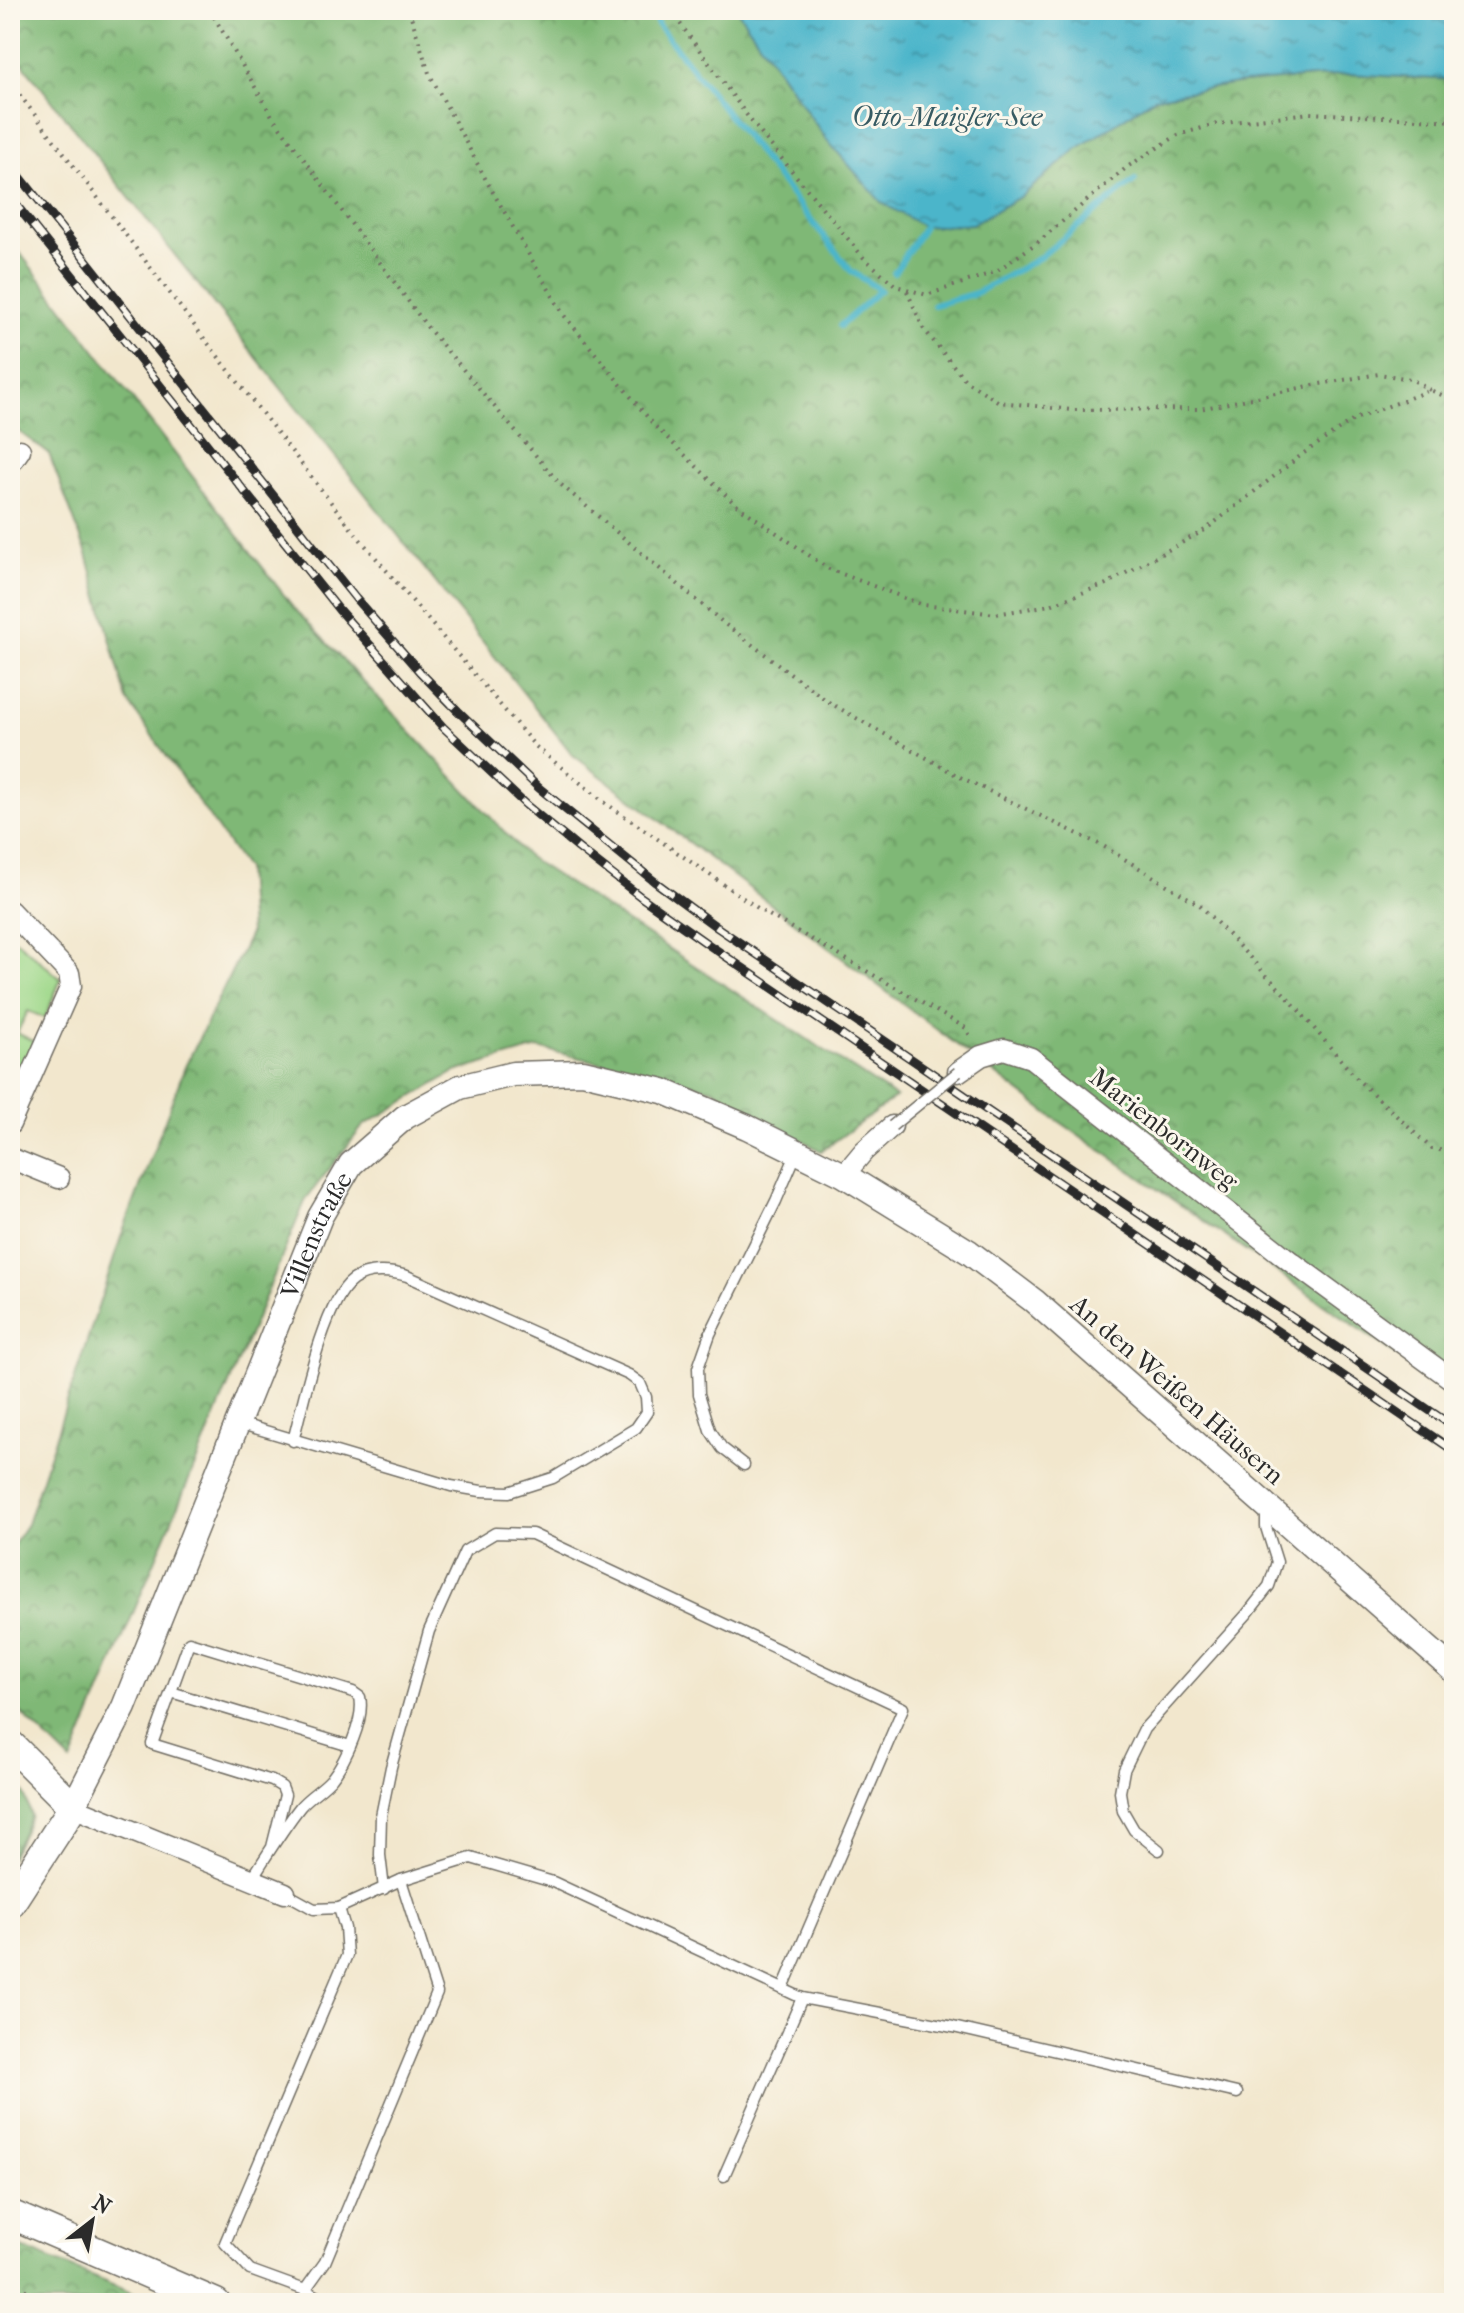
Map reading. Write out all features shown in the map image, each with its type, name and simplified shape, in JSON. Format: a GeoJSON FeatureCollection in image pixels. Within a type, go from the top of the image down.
{"type":"FeatureCollection","features":[{"type":"Feature","properties":{"kind":"main road"},"geometry":{"type":"LineString","coordinates":[[16,1750],[73,1807]]}},
{"type":"Feature","properties":{"kind":"main road","name":"Villenstraße"},"geometry":{"type":"LineString","coordinates":[[10,1904],[73,1807]]}},
{"type":"Feature","properties":{"kind":"main road"},"geometry":{"type":"LineString","coordinates":[[10,2214],[216,2303]]}},
{"type":"Feature","properties":{"kind":"street"},"geometry":{"type":"LineString","coordinates":[[10,911],[69,973],[71,986],[10,1124]]}},
{"type":"Feature","properties":{"kind":"street","name":"Marienbornweg"},"geometry":{"type":"LineString","coordinates":[[981,1056],[1004,1049],[1031,1058],[1290,1261],[1454,1381]]}},
{"type":"Feature","properties":{"kind":"street"},"geometry":{"type":"LineString","coordinates":[[958,1072],[981,1056]]}},
{"type":"Feature","properties":{"kind":"street","name":"Villenstraße"},"geometry":{"type":"LineString","coordinates":[[73,1807],[124,1707],[320,1217],[351,1164],[405,1117],[460,1087],[513,1074],[583,1072],[663,1091],[747,1127],[844,1175]]}},
{"type":"Feature","properties":{"kind":"street"},"geometry":{"type":"LineString","coordinates":[[844,1175],[864,1151],[892,1126]]}},
{"type":"Feature","properties":{"kind":"street"},"geometry":{"type":"LineString","coordinates":[[10,1158],[59,1178]]}},
{"type":"Feature","properties":{"kind":"street","name":"An den Weißen Häusern"},"geometry":{"type":"LineString","coordinates":[[844,1175],[969,1252],[1034,1301],[1454,1671]]}},
{"type":"Feature","properties":{"kind":"street"},"geometry":{"type":"LineString","coordinates":[[73,1807],[285,1893]]}},
{"type":"Feature","properties":{"kind":"lane"},"geometry":{"type":"LineString","coordinates":[[892,1126],[958,1072]]}},
{"type":"Feature","properties":{"kind":"lane"},"geometry":{"type":"LineString","coordinates":[[744,1465],[722,1448],[710,1430],[699,1394],[698,1368],[710,1334],[797,1152]]}},
{"type":"Feature","properties":{"kind":"lane"},"geometry":{"type":"LineString","coordinates":[[238,1423],[293,1441],[451,1486],[509,1492],[553,1478],[636,1428],[647,1412],[646,1397],[640,1383],[629,1375],[391,1271],[361,1275],[341,1293],[321,1339],[293,1441]]}},
{"type":"Feature","properties":{"kind":"lane"},"geometry":{"type":"LineString","coordinates":[[1159,1850],[1134,1830],[1123,1811],[1120,1792],[1124,1770],[1144,1729],[1269,1586],[1277,1562],[1266,1527],[1266,1505]]}},
{"type":"Feature","properties":{"kind":"lane"},"geometry":{"type":"LineString","coordinates":[[384,1889],[380,1855],[381,1816],[391,1767],[429,1631],[465,1551],[495,1533],[532,1534],[903,1708],[783,1988]]}},
{"type":"Feature","properties":{"kind":"lane"},"geometry":{"type":"LineString","coordinates":[[251,1880],[302,1805],[332,1779],[350,1746],[362,1707],[360,1697],[353,1692],[189,1642],[152,1744],[272,1781],[282,1787],[285,1795],[272,1847]]}},
{"type":"Feature","properties":{"kind":"lane"},"geometry":{"type":"LineString","coordinates":[[171,1692],[350,1746]]}},
{"type":"Feature","properties":{"kind":"lane"},"geometry":{"type":"LineString","coordinates":[[285,1893],[314,1909],[339,1908],[401,1880],[471,1858],[553,1882],[802,1998],[953,2027],[1237,2093]]}},
{"type":"Feature","properties":{"kind":"lane"},"geometry":{"type":"LineString","coordinates":[[305,2290],[325,2262],[437,1993],[401,1880]]}},
{"type":"Feature","properties":{"kind":"lane"},"geometry":{"type":"LineString","coordinates":[[330,2303],[305,2290],[250,2270],[225,2243],[347,1955],[345,1928],[339,1908]]}},
{"type":"Feature","properties":{"kind":"lane"},"geometry":{"type":"LineString","coordinates":[[724,2176],[802,1998]]}},
{"type":"Feature","properties":{"kind":"path"},"geometry":{"type":"LineString","coordinates":[[210,10],[272,116],[410,304],[559,483],[726,625],[830,703],[960,777],[1103,846],[1200,905],[1291,1001],[1357,1079],[1432,1149],[1454,1152]]}},
{"type":"Feature","properties":{"kind":"path"},"geometry":{"type":"LineString","coordinates":[[409,10],[429,73],[563,314],[654,425],[735,504],[829,569],[923,605],[996,614],[1050,605],[1106,584],[1205,530],[1304,453],[1355,419],[1430,390]]}},
{"type":"Feature","properties":{"kind":"path"},"geometry":{"type":"LineString","coordinates":[[672,10],[754,125],[863,257],[896,286],[927,295],[995,272],[1038,242],[1127,167],[1178,135],[1216,124],[1310,113],[1454,121]]}},
{"type":"Feature","properties":{"kind":"path"},"geometry":{"type":"LineString","coordinates":[[10,82],[354,532],[535,746],[604,802],[762,911],[966,1028],[981,1056]]}},
{"type":"Feature","properties":{"kind":"path"},"geometry":{"type":"LineString","coordinates":[[907,289],[923,328],[965,380],[999,402],[1072,410],[1200,409],[1379,374],[1411,379],[1454,400]]}},
{"type":"Feature","properties":{"kind":"path"},"geometry":{"type":"LineString","coordinates":[[10,2283],[55,2303]]}},
{"type":"Feature","properties":{"kind":"green space"},"geometry":{"type":"Polygon","coordinates":[[[10,10],[737,10],[826,139],[972,224],[1023,195],[1078,148],[1156,97],[1243,83],[1349,74],[1454,80],[1454,1394],[1050,1115],[573,755],[10,48],[10,10]]]}},
{"type":"Feature","properties":{"kind":"green space"},"geometry":{"type":"Polygon","coordinates":[[[10,240],[294,608],[528,857],[896,1097],[821,1151],[713,1089],[538,1048],[455,1072],[363,1126],[306,1199],[71,1762],[10,1702],[10,1550],[27,1524],[121,1237],[185,1067],[250,934],[246,869],[127,700],[87,554],[49,454],[10,425],[10,240]]]}},
{"type":"Feature","properties":{"kind":"green space"},"geometry":{"type":"Polygon","coordinates":[[[10,935],[61,979],[45,1018],[28,1011],[17,1033],[35,1042],[20,1080],[10,1075],[10,935]]]}},
{"type":"Feature","properties":{"kind":"green space"},"geometry":{"type":"Polygon","coordinates":[[[10,1779],[24,1793],[31,1816],[10,1859],[10,1779]]]}},
{"type":"Feature","properties":{"kind":"green space"},"geometry":{"type":"Polygon","coordinates":[[[10,2243],[156,2303],[10,2303],[10,2243]]]}},
{"type":"Feature","properties":{"kind":"water","name":"Otto-Maigler-See"},"geometry":{"type":"Polygon","coordinates":[[[737,10],[1454,10],[1454,80],[1349,74],[1243,83],[1156,97],[1078,148],[1023,195],[972,224],[924,227],[881,202],[826,139],[737,10]]]}},
{"type":"Feature","properties":{"kind":"waterway"},"geometry":{"type":"LineString","coordinates":[[652,10],[658,25],[851,271],[880,290],[840,326]]}},
{"type":"Feature","properties":{"kind":"waterway"},"geometry":{"type":"LineString","coordinates":[[934,305],[976,293],[1039,258],[1135,180]]}},
{"type":"Feature","properties":{"kind":"waterway"},"geometry":{"type":"LineString","coordinates":[[894,273],[924,227]]}},
{"type":"Feature","properties":{"kind":"railway"},"geometry":{"type":"LineString","coordinates":[[10,164],[356,599],[420,672],[539,788],[654,881],[718,928],[1454,1427]]}},
{"type":"Feature","properties":{"kind":"railway"},"geometry":{"type":"LineString","coordinates":[[10,197],[339,610],[443,727],[526,805],[641,897],[709,945],[1454,1451]]}}]}
